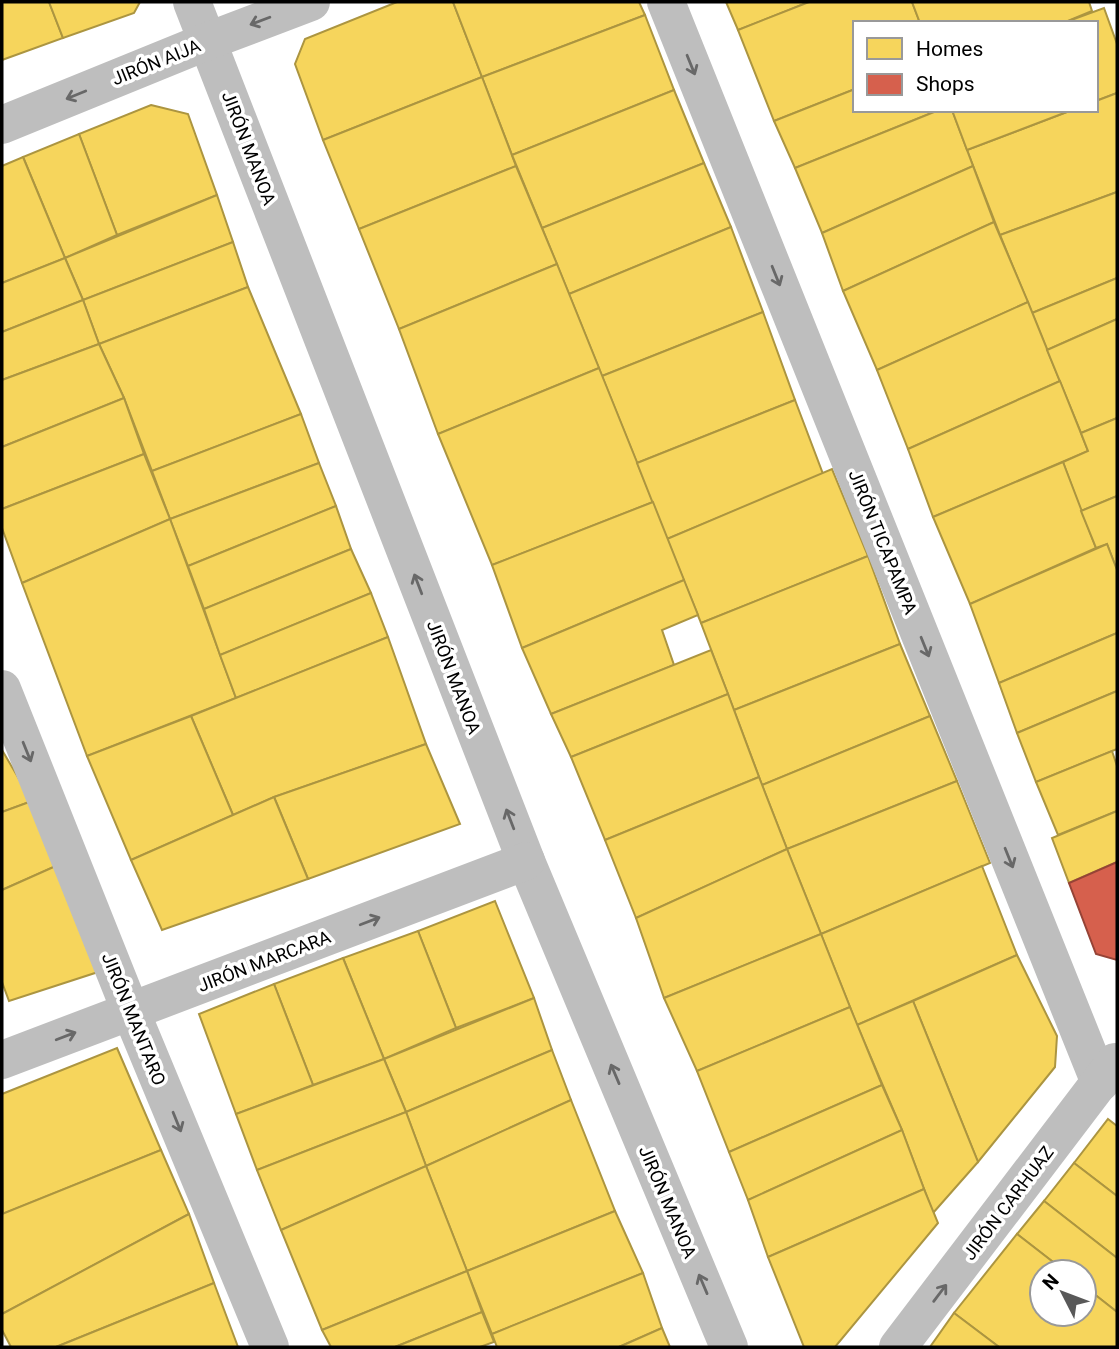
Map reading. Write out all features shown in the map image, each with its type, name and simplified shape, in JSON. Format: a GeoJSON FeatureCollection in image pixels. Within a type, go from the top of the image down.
{"type":"FeatureCollection","features":[{"type":"Feature","properties":{"kind":"street","name":"JIRÓN MANOA"},"geometry":{"type":"LineString","coordinates":[[192,2],[526,861],[729,1347]]}},
{"type":"Feature","properties":{"kind":"street","name":"JIRÓN AIJA"},"geometry":{"type":"LineString","coordinates":[[2,125],[311,2]]}},
{"type":"Feature","properties":{"kind":"street","name":"JIRÓN TICAPAMPA"},"geometry":{"type":"LineString","coordinates":[[666,2],[1108,1071]]}},
{"type":"Feature","properties":{"kind":"street","name":"JIRÓN MANTARO"},"geometry":{"type":"LineString","coordinates":[[2,689],[131,1012],[270,1347]]}},
{"type":"Feature","properties":{"kind":"street","name":"JIRÓN MARCARA"},"geometry":{"type":"LineString","coordinates":[[2,1060],[526,861]]}},
{"type":"Feature","properties":{"kind":"street","name":"JIRÓN CARHUAZ"},"geometry":{"type":"LineString","coordinates":[[898,1347],[1108,1071]]}},
{"type":"Feature","properties":{"kind":"building: Homes"},"geometry":{"type":"Polygon","coordinates":[[[2,2],[49,2],[63,38],[2,60],[2,2]]]}},
{"type":"Feature","properties":{"kind":"building: Homes"},"geometry":{"type":"Polygon","coordinates":[[[49,2],[140,2],[134,13],[63,38],[49,2]]]}},
{"type":"Feature","properties":{"kind":"building: Homes"},"geometry":{"type":"Polygon","coordinates":[[[397,2],[453,2],[482,77],[323,140],[295,64],[305,39],[397,2]]]}},
{"type":"Feature","properties":{"kind":"building: Homes"},"geometry":{"type":"Polygon","coordinates":[[[453,2],[639,2],[645,15],[482,77],[453,2]]]}},
{"type":"Feature","properties":{"kind":"building: Homes"},"geometry":{"type":"Polygon","coordinates":[[[726,2],[809,2],[738,30],[726,2]]]}},
{"type":"Feature","properties":{"kind":"building: Homes"},"geometry":{"type":"Polygon","coordinates":[[[809,2],[912,2],[919,21],[853,21],[853,90],[774,121],[738,30],[809,2]]]}},
{"type":"Feature","properties":{"kind":"building: Homes"},"geometry":{"type":"Polygon","coordinates":[[[912,2],[1089,2],[1092,11],[1068,21],[919,21],[912,2]]]}},
{"type":"Feature","properties":{"kind":"building: Homes"},"geometry":{"type":"Polygon","coordinates":[[[1104,8],[1117,44],[1117,93],[1098,100],[1098,21],[1068,21],[1104,8]]]}},
{"type":"Feature","properties":{"kind":"building: Homes"},"geometry":{"type":"Polygon","coordinates":[[[645,15],[674,90],[512,155],[482,77],[645,15]]]}},
{"type":"Feature","properties":{"kind":"building: Homes"},"geometry":{"type":"Polygon","coordinates":[[[482,77],[516,166],[359,229],[323,140],[482,77]]]}},
{"type":"Feature","properties":{"kind":"building: Homes"},"geometry":{"type":"Polygon","coordinates":[[[674,90],[704,163],[542,228],[512,155],[674,90]]]}},
{"type":"Feature","properties":{"kind":"building: Homes"},"geometry":{"type":"Polygon","coordinates":[[[853,90],[853,112],[934,112],[795,168],[774,121],[853,90]]]}},
{"type":"Feature","properties":{"kind":"building: Homes"},"geometry":{"type":"Polygon","coordinates":[[[1117,93],[1117,192],[1000,235],[967,150],[1067,112],[1098,112],[1098,100],[1117,93]]]}},
{"type":"Feature","properties":{"kind":"building: Homes"},"geometry":{"type":"Polygon","coordinates":[[[151,105],[188,114],[217,195],[117,235],[79,134],[151,105]]]}},
{"type":"Feature","properties":{"kind":"building: Homes"},"geometry":{"type":"Polygon","coordinates":[[[934,112],[953,112],[973,166],[822,233],[795,168],[934,112]]]}},
{"type":"Feature","properties":{"kind":"building: Homes"},"geometry":{"type":"Polygon","coordinates":[[[953,112],[1067,112],[967,150],[953,112]]]}},
{"type":"Feature","properties":{"kind":"building: Homes"},"geometry":{"type":"Polygon","coordinates":[[[79,134],[117,235],[65,258],[23,157],[79,134]]]}},
{"type":"Feature","properties":{"kind":"building: Homes"},"geometry":{"type":"Polygon","coordinates":[[[23,157],[65,258],[2,283],[2,166],[23,157]]]}},
{"type":"Feature","properties":{"kind":"building: Homes"},"geometry":{"type":"Polygon","coordinates":[[[704,163],[731,227],[569,294],[542,228],[704,163]]]}},
{"type":"Feature","properties":{"kind":"building: Homes"},"geometry":{"type":"Polygon","coordinates":[[[516,166],[557,264],[399,329],[359,229],[516,166]]]}},
{"type":"Feature","properties":{"kind":"building: Homes"},"geometry":{"type":"Polygon","coordinates":[[[973,166],[994,222],[843,291],[822,233],[973,166]]]}},
{"type":"Feature","properties":{"kind":"building: Homes"},"geometry":{"type":"Polygon","coordinates":[[[1117,192],[1117,278],[1032,313],[1000,235],[1117,192]]]}},
{"type":"Feature","properties":{"kind":"building: Homes"},"geometry":{"type":"Polygon","coordinates":[[[217,195],[233,242],[83,300],[65,258],[217,195]]]}},
{"type":"Feature","properties":{"kind":"building: Homes"},"geometry":{"type":"Polygon","coordinates":[[[994,222],[1028,302],[877,370],[843,291],[994,222]]]}},
{"type":"Feature","properties":{"kind":"building: Homes"},"geometry":{"type":"Polygon","coordinates":[[[731,227],[763,312],[602,376],[569,294],[731,227]]]}},
{"type":"Feature","properties":{"kind":"building: Homes"},"geometry":{"type":"Polygon","coordinates":[[[233,242],[248,287],[99,344],[83,300],[233,242]]]}},
{"type":"Feature","properties":{"kind":"building: Homes"},"geometry":{"type":"Polygon","coordinates":[[[65,258],[83,300],[2,332],[2,283],[65,258]]]}},
{"type":"Feature","properties":{"kind":"building: Homes"},"geometry":{"type":"Polygon","coordinates":[[[557,264],[599,368],[438,434],[399,329],[557,264]]]}},
{"type":"Feature","properties":{"kind":"building: Homes"},"geometry":{"type":"Polygon","coordinates":[[[1117,278],[1117,319],[1047,350],[1032,313],[1117,278]]]}},
{"type":"Feature","properties":{"kind":"building: Homes"},"geometry":{"type":"Polygon","coordinates":[[[248,287],[301,414],[152,471],[124,398],[99,344],[248,287]]]}},
{"type":"Feature","properties":{"kind":"building: Homes"},"geometry":{"type":"Polygon","coordinates":[[[83,300],[99,344],[2,380],[2,332],[83,300]]]}},
{"type":"Feature","properties":{"kind":"building: Homes"},"geometry":{"type":"Polygon","coordinates":[[[1028,302],[1060,381],[908,449],[877,370],[1028,302]]]}},
{"type":"Feature","properties":{"kind":"building: Homes"},"geometry":{"type":"Polygon","coordinates":[[[763,312],[795,400],[637,463],[602,376],[763,312]]]}},
{"type":"Feature","properties":{"kind":"building: Homes"},"geometry":{"type":"Polygon","coordinates":[[[1117,319],[1117,418],[1081,433],[1047,350],[1117,319]]]}},
{"type":"Feature","properties":{"kind":"building: Homes"},"geometry":{"type":"Polygon","coordinates":[[[99,344],[124,398],[2,447],[2,380],[99,344]]]}},
{"type":"Feature","properties":{"kind":"building: Homes"},"geometry":{"type":"Polygon","coordinates":[[[599,368],[653,502],[492,565],[438,434],[599,368]]]}},
{"type":"Feature","properties":{"kind":"building: Homes"},"geometry":{"type":"Polygon","coordinates":[[[1060,381],[1088,451],[933,517],[908,449],[1060,381]]]}},
{"type":"Feature","properties":{"kind":"building: Homes"},"geometry":{"type":"Polygon","coordinates":[[[124,398],[144,454],[2,509],[2,447],[124,398]]]}},
{"type":"Feature","properties":{"kind":"building: Homes"},"geometry":{"type":"Polygon","coordinates":[[[795,400],[823,474],[667,539],[637,463],[795,400]]]}},
{"type":"Feature","properties":{"kind":"building: Homes"},"geometry":{"type":"Polygon","coordinates":[[[301,414],[319,463],[170,519],[152,471],[301,414]]]}},
{"type":"Feature","properties":{"kind":"building: Homes"},"geometry":{"type":"Polygon","coordinates":[[[1117,418],[1117,496],[1081,511],[1063,462],[1088,451],[1081,433],[1117,418]]]}},
{"type":"Feature","properties":{"kind":"building: Homes"},"geometry":{"type":"Polygon","coordinates":[[[144,454],[170,519],[22,583],[2,528],[2,509],[144,454]]]}},
{"type":"Feature","properties":{"kind":"building: Homes"},"geometry":{"type":"Polygon","coordinates":[[[1063,462],[1096,548],[970,604],[933,517],[1063,462]]]}},
{"type":"Feature","properties":{"kind":"building: Homes"},"geometry":{"type":"Polygon","coordinates":[[[319,463],[336,506],[188,566],[170,519],[319,463]]]}},
{"type":"Feature","properties":{"kind":"building: Homes"},"geometry":{"type":"Polygon","coordinates":[[[832,469],[868,556],[701,623],[667,539],[832,469]]]}},
{"type":"Feature","properties":{"kind":"building: Homes"},"geometry":{"type":"Polygon","coordinates":[[[1117,496],[1117,570],[1107,544],[1096,548],[1081,511],[1117,496]]]}},
{"type":"Feature","properties":{"kind":"building: Homes"},"geometry":{"type":"Polygon","coordinates":[[[653,502],[684,580],[522,648],[492,565],[653,502]]]}},
{"type":"Feature","properties":{"kind":"building: Homes"},"geometry":{"type":"Polygon","coordinates":[[[336,506],[351,549],[204,609],[188,566],[336,506]]]}},
{"type":"Feature","properties":{"kind":"building: Homes"},"geometry":{"type":"Polygon","coordinates":[[[170,519],[236,698],[87,756],[22,583],[170,519]]]}},
{"type":"Feature","properties":{"kind":"building: Homes"},"geometry":{"type":"Polygon","coordinates":[[[1107,544],[1117,570],[1117,633],[999,683],[970,604],[1107,544]]]}},
{"type":"Feature","properties":{"kind":"building: Homes"},"geometry":{"type":"Polygon","coordinates":[[[351,549],[371,593],[220,655],[204,609],[351,549]]]}},
{"type":"Feature","properties":{"kind":"building: Homes"},"geometry":{"type":"Polygon","coordinates":[[[868,556],[900,644],[734,710],[701,623],[868,556]]]}},
{"type":"Feature","properties":{"kind":"building: Homes"},"geometry":{"type":"Polygon","coordinates":[[[684,580],[698,615],[662,630],[674,665],[551,714],[522,648],[684,580]]]}},
{"type":"Feature","properties":{"kind":"building: Homes"},"geometry":{"type":"Polygon","coordinates":[[[371,593],[388,637],[236,698],[220,655],[371,593]]]}},
{"type":"Feature","properties":{"kind":"building: Homes"},"geometry":{"type":"Polygon","coordinates":[[[1117,633],[1117,691],[1017,733],[999,683],[1117,633]]]}},
{"type":"Feature","properties":{"kind":"building: Homes"},"geometry":{"type":"Polygon","coordinates":[[[388,637],[426,744],[274,797],[233,815],[191,716],[388,637]]]}},
{"type":"Feature","properties":{"kind":"building: Homes"},"geometry":{"type":"Polygon","coordinates":[[[900,644],[930,716],[762,785],[734,710],[900,644]]]}},
{"type":"Feature","properties":{"kind":"building: Homes"},"geometry":{"type":"Polygon","coordinates":[[[711,650],[728,694],[571,757],[551,714],[711,650]]]}},
{"type":"Feature","properties":{"kind":"building: Homes"},"geometry":{"type":"Polygon","coordinates":[[[1117,691],[1117,749],[1036,782],[1017,733],[1117,691]]]}},
{"type":"Feature","properties":{"kind":"building: Homes"},"geometry":{"type":"Polygon","coordinates":[[[728,694],[759,777],[605,840],[571,757],[728,694]]]}},
{"type":"Feature","properties":{"kind":"building: Homes"},"geometry":{"type":"Polygon","coordinates":[[[191,716],[233,815],[131,860],[87,756],[191,716]]]}},
{"type":"Feature","properties":{"kind":"building: Homes"},"geometry":{"type":"Polygon","coordinates":[[[930,716],[957,781],[787,849],[762,785],[930,716]]]}},
{"type":"Feature","properties":{"kind":"building: Homes"},"geometry":{"type":"Polygon","coordinates":[[[426,744],[460,824],[308,879],[274,797],[426,744]]]}},
{"type":"Feature","properties":{"kind":"building: Homes"},"geometry":{"type":"Polygon","coordinates":[[[2,750],[32,801],[2,812],[2,750]]]}},
{"type":"Feature","properties":{"kind":"building: Homes"},"geometry":{"type":"Polygon","coordinates":[[[1112,751],[1117,766],[1117,811],[1058,835],[1036,782],[1112,751]]]}},
{"type":"Feature","properties":{"kind":"building: Homes"},"geometry":{"type":"Polygon","coordinates":[[[759,777],[787,849],[636,918],[605,840],[759,777]]]}},
{"type":"Feature","properties":{"kind":"building: Homes"},"geometry":{"type":"Polygon","coordinates":[[[957,781],[990,863],[821,934],[787,849],[957,781]]]}},
{"type":"Feature","properties":{"kind":"building: Homes"},"geometry":{"type":"Polygon","coordinates":[[[274,797],[308,879],[162,930],[131,860],[274,797]]]}},
{"type":"Feature","properties":{"kind":"building: Homes"},"geometry":{"type":"Polygon","coordinates":[[[32,801],[58,865],[2,890],[2,812],[32,801]]]}},
{"type":"Feature","properties":{"kind":"building: Homes"},"geometry":{"type":"Polygon","coordinates":[[[1117,811],[1117,862],[1069,883],[1052,838],[1117,811]]]}},
{"type":"Feature","properties":{"kind":"building: Homes"},"geometry":{"type":"Polygon","coordinates":[[[787,849],[821,934],[664,998],[636,918],[787,849]]]}},
{"type":"Feature","properties":{"kind":"building: Homes"},"geometry":{"type":"Polygon","coordinates":[[[58,865],[98,972],[9,1001],[2,982],[2,890],[58,865]]]}},
{"type":"Feature","properties":{"kind":"building: Homes"},"geometry":{"type":"Polygon","coordinates":[[[982,866],[1017,955],[857,1025],[821,934],[982,866]]]}},
{"type":"Feature","properties":{"kind":"building: Homes"},"geometry":{"type":"Polygon","coordinates":[[[495,901],[534,998],[456,1028],[418,931],[495,901]]]}},
{"type":"Feature","properties":{"kind":"building: Homes"},"geometry":{"type":"Polygon","coordinates":[[[418,931],[456,1028],[384,1059],[343,958],[418,931]]]}},
{"type":"Feature","properties":{"kind":"building: Homes"},"geometry":{"type":"Polygon","coordinates":[[[821,934],[850,1007],[697,1071],[664,998],[821,934]]]}},
{"type":"Feature","properties":{"kind":"building: Homes"},"geometry":{"type":"Polygon","coordinates":[[[1017,955],[1057,1036],[1055,1067],[978,1162],[913,1001],[1017,955]]]}},
{"type":"Feature","properties":{"kind":"building: Homes"},"geometry":{"type":"Polygon","coordinates":[[[343,958],[384,1059],[313,1085],[274,984],[343,958]]]}},
{"type":"Feature","properties":{"kind":"building: Homes"},"geometry":{"type":"Polygon","coordinates":[[[274,984],[313,1085],[236,1114],[199,1014],[274,984]]]}},
{"type":"Feature","properties":{"kind":"building: Homes"},"geometry":{"type":"Polygon","coordinates":[[[534,998],[552,1050],[406,1112],[384,1059],[534,998]]]}},
{"type":"Feature","properties":{"kind":"building: Homes"},"geometry":{"type":"Polygon","coordinates":[[[913,1001],[978,1162],[933,1213],[902,1130],[857,1025],[913,1001]]]}},
{"type":"Feature","properties":{"kind":"building: Homes"},"geometry":{"type":"Polygon","coordinates":[[[850,1007],[882,1085],[729,1152],[697,1071],[850,1007]]]}},
{"type":"Feature","properties":{"kind":"building: Homes"},"geometry":{"type":"Polygon","coordinates":[[[117,1048],[161,1150],[3,1214],[2,1094],[117,1048]]]}},
{"type":"Feature","properties":{"kind":"building: Homes"},"geometry":{"type":"Polygon","coordinates":[[[552,1050],[571,1100],[426,1166],[406,1112],[552,1050]]]}},
{"type":"Feature","properties":{"kind":"building: Homes"},"geometry":{"type":"Polygon","coordinates":[[[384,1059],[406,1112],[257,1170],[236,1114],[384,1059]]]}},
{"type":"Feature","properties":{"kind":"building: Homes"},"geometry":{"type":"Polygon","coordinates":[[[882,1085],[902,1130],[748,1200],[729,1152],[882,1085]]]}},
{"type":"Feature","properties":{"kind":"building: Homes"},"geometry":{"type":"Polygon","coordinates":[[[571,1100],[615,1211],[467,1271],[426,1166],[571,1100]]]}},
{"type":"Feature","properties":{"kind":"building: Homes"},"geometry":{"type":"Polygon","coordinates":[[[406,1112],[426,1166],[281,1230],[257,1170],[406,1112]]]}},
{"type":"Feature","properties":{"kind":"building: Homes"},"geometry":{"type":"Polygon","coordinates":[[[1108,1119],[1117,1126],[1117,1196],[1074,1163],[1108,1119]]]}},
{"type":"Feature","properties":{"kind":"building: Homes"},"geometry":{"type":"Polygon","coordinates":[[[902,1130],[924,1189],[768,1257],[748,1200],[902,1130]]]}},
{"type":"Feature","properties":{"kind":"building: Homes"},"geometry":{"type":"Polygon","coordinates":[[[161,1150],[189,1214],[2,1314],[2,1214],[161,1150]]]}},
{"type":"Feature","properties":{"kind":"building: Homes"},"geometry":{"type":"Polygon","coordinates":[[[1074,1163],[1117,1196],[1117,1258],[1044,1201],[1074,1163]]]}},
{"type":"Feature","properties":{"kind":"building: Homes"},"geometry":{"type":"Polygon","coordinates":[[[426,1166],[467,1271],[322,1330],[281,1230],[426,1166]]]}},
{"type":"Feature","properties":{"kind":"building: Homes"},"geometry":{"type":"Polygon","coordinates":[[[924,1189],[938,1223],[835,1347],[804,1347],[768,1257],[924,1189]]]}},
{"type":"Feature","properties":{"kind":"building: Homes"},"geometry":{"type":"Polygon","coordinates":[[[1044,1201],[1117,1258],[1117,1312],[1098,1297],[1098,1258],[1048,1258],[1017,1234],[1044,1201]]]}},
{"type":"Feature","properties":{"kind":"building: Homes"},"geometry":{"type":"Polygon","coordinates":[[[615,1211],[643,1273],[492,1334],[467,1271],[615,1211]]]}},
{"type":"Feature","properties":{"kind":"building: Homes"},"geometry":{"type":"Polygon","coordinates":[[[189,1214],[214,1283],[56,1347],[11,1347],[2,1330],[2,1314],[189,1214]]]}},
{"type":"Feature","properties":{"kind":"building: Homes"},"geometry":{"type":"Polygon","coordinates":[[[1017,1234],[1048,1258],[1028,1258],[1028,1328],[1098,1328],[1098,1297],[1117,1312],[1117,1347],[999,1347],[954,1313],[1017,1234]]]}},
{"type":"Feature","properties":{"kind":"building: Homes"},"geometry":{"type":"Polygon","coordinates":[[[467,1271],[482,1312],[395,1347],[331,1347],[322,1330],[467,1271]]]}},
{"type":"Feature","properties":{"kind":"building: Homes"},"geometry":{"type":"Polygon","coordinates":[[[643,1273],[662,1328],[619,1347],[497,1347],[492,1334],[643,1273]]]}},
{"type":"Feature","properties":{"kind":"building: Homes"},"geometry":{"type":"Polygon","coordinates":[[[214,1283],[238,1347],[56,1347],[214,1283]]]}},
{"type":"Feature","properties":{"kind":"building: Homes"},"geometry":{"type":"Polygon","coordinates":[[[482,1312],[494,1342],[480,1347],[395,1347],[482,1312]]]}},
{"type":"Feature","properties":{"kind":"building: Homes"},"geometry":{"type":"Polygon","coordinates":[[[954,1313],[999,1347],[930,1347],[954,1313]]]}},
{"type":"Feature","properties":{"kind":"building: Homes"},"geometry":{"type":"Polygon","coordinates":[[[662,1328],[670,1347],[619,1347],[662,1328]]]}},
{"type":"Feature","properties":{"kind":"building: Shops"},"geometry":{"type":"Polygon","coordinates":[[[1117,862],[1117,960],[1096,954],[1069,883],[1117,862]]]}}]}
